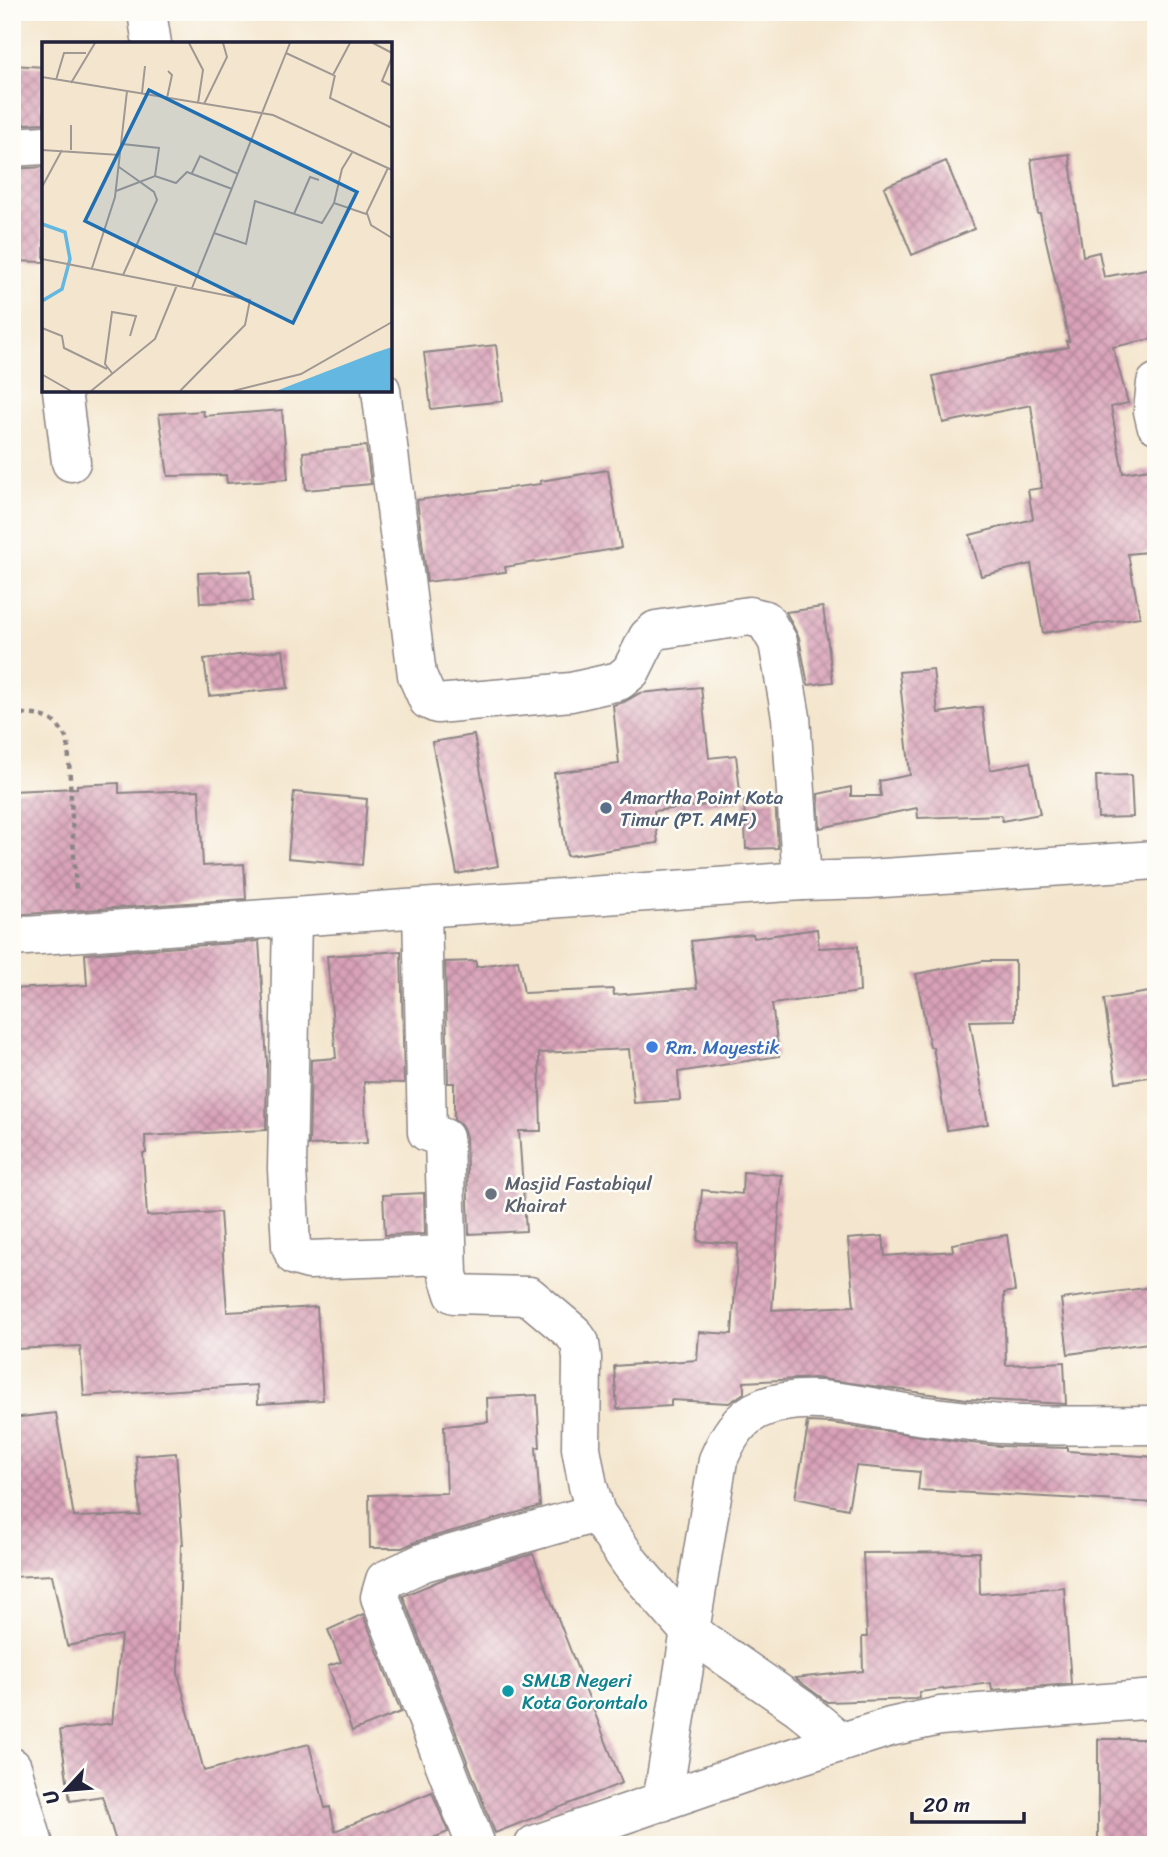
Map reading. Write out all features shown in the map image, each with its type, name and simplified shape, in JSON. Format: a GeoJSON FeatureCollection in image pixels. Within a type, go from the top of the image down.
{"type":"FeatureCollection","features":[{"type":"Feature","properties":{"kind":"street"},"geometry":{"type":"LineString","coordinates":[[147,12],[152,42]]}},
{"type":"Feature","properties":{"kind":"street"},"geometry":{"type":"LineString","coordinates":[[12,147],[42,145]]}},
{"type":"Feature","properties":{"kind":"street"},"geometry":{"type":"LineString","coordinates":[[1156,383],[1153,397],[1156,424]]}},
{"type":"Feature","properties":{"kind":"street"},"geometry":{"type":"LineString","coordinates":[[62,392],[71,462]]}},
{"type":"Feature","properties":{"kind":"street"},"geometry":{"type":"LineString","coordinates":[[381,392],[417,675],[428,700],[436,704],[571,692],[619,681],[631,671],[648,636],[656,630],[749,616],[765,620],[778,642],[791,717],[802,881]]}},
{"type":"Feature","properties":{"kind":"street"},"geometry":{"type":"LineString","coordinates":[[12,937],[802,881],[1156,860]]}},
{"type":"Feature","properties":{"kind":"street"},"geometry":{"type":"LineString","coordinates":[[422,909],[427,1132],[444,1138],[448,1275],[454,1294],[529,1296],[573,1333],[580,1343],[582,1358],[581,1448],[596,1513],[631,1564],[690,1630],[800,1708],[840,1741]]}},
{"type":"Feature","properties":{"kind":"street"},"geometry":{"type":"LineString","coordinates":[[292,919],[287,1169],[291,1246],[295,1256],[309,1260],[447,1255]]}},
{"type":"Feature","properties":{"kind":"street"},"geometry":{"type":"LineString","coordinates":[[662,1802],[718,1460],[729,1436],[748,1417],[761,1409],[796,1401],[831,1401],[1002,1424],[1156,1425]]}},
{"type":"Feature","properties":{"kind":"street"},"geometry":{"type":"LineString","coordinates":[[476,1845],[380,1597],[385,1580],[424,1562],[596,1513]]}},
{"type":"Feature","properties":{"kind":"street"},"geometry":{"type":"LineString","coordinates":[[557,1841],[840,1741],[890,1727],[940,1716],[1156,1699]]}},
{"type":"Feature","properties":{"kind":"street"},"geometry":{"type":"LineString","coordinates":[[12,1767],[34,1845]]}},
{"type":"Feature","properties":{"kind":"path"},"geometry":{"type":"LineString","coordinates":[[12,713],[41,715],[58,723],[68,741],[79,933]]}},
{"type":"Feature","properties":{"kind":"building"},"geometry":{"type":"Polygon","coordinates":[[[12,65],[42,67],[42,123],[12,125],[12,65]]]}},
{"type":"Feature","properties":{"kind":"building"},"geometry":{"type":"Polygon","coordinates":[[[1069,154],[1083,256],[1099,252],[1104,277],[1156,267],[1156,338],[1113,347],[1128,403],[1111,407],[1123,473],[1150,469],[1156,509],[1156,551],[1128,554],[1140,617],[1043,633],[1031,564],[981,576],[970,535],[1033,519],[1028,490],[1042,488],[1031,405],[943,423],[933,376],[1068,347],[1066,341],[1069,341],[1038,214],[1031,159],[1069,154]]]}},
{"type":"Feature","properties":{"kind":"building"},"geometry":{"type":"Polygon","coordinates":[[[946,161],[974,229],[912,255],[884,187],[946,161]]]}},
{"type":"Feature","properties":{"kind":"building"},"geometry":{"type":"Polygon","coordinates":[[[42,167],[42,262],[12,261],[12,169],[42,167]]]}},
{"type":"Feature","properties":{"kind":"building"},"geometry":{"type":"Polygon","coordinates":[[[496,345],[503,401],[431,409],[424,353],[496,345]]]}},
{"type":"Feature","properties":{"kind":"building"},"geometry":{"type":"Polygon","coordinates":[[[282,410],[288,479],[227,483],[226,475],[168,476],[159,414],[203,411],[204,416],[282,410]]]}},
{"type":"Feature","properties":{"kind":"building"},"geometry":{"type":"Polygon","coordinates":[[[366,446],[371,484],[306,490],[303,452],[366,446]]]}},
{"type":"Feature","properties":{"kind":"building"},"geometry":{"type":"Polygon","coordinates":[[[608,470],[621,548],[505,567],[506,572],[427,582],[417,500],[541,484],[540,481],[608,470]]]}},
{"type":"Feature","properties":{"kind":"building"},"geometry":{"type":"Polygon","coordinates":[[[251,571],[253,601],[200,603],[198,573],[251,571]]]}},
{"type":"Feature","properties":{"kind":"building"},"geometry":{"type":"Polygon","coordinates":[[[823,607],[833,682],[808,685],[799,638],[786,612],[823,607]]]}},
{"type":"Feature","properties":{"kind":"building"},"geometry":{"type":"Polygon","coordinates":[[[283,650],[288,688],[209,696],[204,659],[283,650]]]}},
{"type":"Feature","properties":{"kind":"building"},"geometry":{"type":"Polygon","coordinates":[[[933,669],[938,713],[982,707],[990,770],[1030,762],[1040,814],[1002,821],[1001,815],[918,818],[917,808],[820,828],[818,794],[851,787],[851,796],[881,796],[879,781],[910,775],[899,672],[933,669]]]}},
{"type":"Feature","properties":{"kind":"building"},"geometry":{"type":"Polygon","coordinates":[[[701,687],[709,758],[736,755],[741,801],[654,811],[658,843],[567,856],[554,773],[619,764],[613,705],[640,693],[701,687]]]}},
{"type":"Feature","properties":{"kind":"building"},"geometry":{"type":"Polygon","coordinates":[[[474,735],[498,866],[457,874],[432,742],[474,735]]]}},
{"type":"Feature","properties":{"kind":"building"},"geometry":{"type":"Polygon","coordinates":[[[1131,775],[1133,817],[1098,818],[1096,776],[1131,775]]]}},
{"type":"Feature","properties":{"kind":"building"},"geometry":{"type":"Polygon","coordinates":[[[119,783],[119,793],[199,790],[203,866],[244,864],[246,899],[12,915],[12,791],[119,783]]]}},
{"type":"Feature","properties":{"kind":"building"},"geometry":{"type":"Polygon","coordinates":[[[294,792],[367,799],[362,865],[288,858],[294,792]]]}},
{"type":"Feature","properties":{"kind":"building"},"geometry":{"type":"Polygon","coordinates":[[[775,799],[778,848],[746,849],[744,800],[775,799]]]}},
{"type":"Feature","properties":{"kind":"building"},"geometry":{"type":"Polygon","coordinates":[[[817,929],[819,948],[858,946],[860,992],[772,1004],[779,1056],[678,1072],[680,1100],[634,1103],[629,1049],[539,1053],[541,1131],[519,1131],[526,1231],[469,1234],[466,1137],[462,1126],[454,1120],[454,1083],[448,1083],[445,962],[476,961],[476,967],[518,960],[524,993],[613,989],[614,995],[697,988],[691,941],[753,934],[754,938],[817,929]]]}},
{"type":"Feature","properties":{"kind":"building"},"geometry":{"type":"Polygon","coordinates":[[[259,941],[267,1062],[266,1130],[145,1136],[146,1153],[143,1153],[147,1216],[220,1212],[227,1312],[317,1307],[323,1400],[258,1404],[257,1385],[84,1396],[80,1346],[14,1349],[12,989],[87,985],[85,954],[259,941]]]}},
{"type":"Feature","properties":{"kind":"building"},"geometry":{"type":"Polygon","coordinates":[[[401,951],[404,1083],[364,1082],[367,1143],[309,1145],[311,1060],[336,1058],[327,956],[401,951]]]}},
{"type":"Feature","properties":{"kind":"building"},"geometry":{"type":"Polygon","coordinates":[[[983,961],[1015,961],[1015,1020],[970,1021],[988,1124],[947,1130],[933,1047],[930,1047],[916,974],[983,961]]]}},
{"type":"Feature","properties":{"kind":"building"},"geometry":{"type":"Polygon","coordinates":[[[1156,991],[1156,1076],[1116,1082],[1104,999],[1156,991]]]}},
{"type":"Feature","properties":{"kind":"building"},"geometry":{"type":"Polygon","coordinates":[[[743,1172],[782,1175],[772,1310],[854,1306],[848,1239],[883,1236],[885,1256],[953,1251],[952,1244],[1007,1235],[1015,1291],[1004,1293],[1006,1365],[1064,1362],[1066,1404],[967,1399],[814,1378],[744,1382],[744,1393],[729,1403],[671,1400],[671,1406],[617,1409],[614,1366],[697,1360],[699,1332],[732,1334],[738,1244],[698,1241],[702,1190],[742,1194],[743,1172]]]}},
{"type":"Feature","properties":{"kind":"building"},"geometry":{"type":"Polygon","coordinates":[[[424,1193],[425,1234],[385,1235],[383,1195],[424,1193]]]}},
{"type":"Feature","properties":{"kind":"building"},"geometry":{"type":"Polygon","coordinates":[[[1152,1287],[1156,1311],[1156,1342],[1068,1354],[1061,1299],[1152,1287]]]}},
{"type":"Feature","properties":{"kind":"building"},"geometry":{"type":"Polygon","coordinates":[[[537,1395],[540,1447],[536,1447],[540,1506],[402,1548],[370,1548],[369,1495],[447,1493],[444,1426],[488,1422],[487,1398],[537,1395]]]}},
{"type":"Feature","properties":{"kind":"building"},"geometry":{"type":"Polygon","coordinates":[[[56,1413],[74,1517],[140,1515],[136,1456],[176,1453],[183,1545],[178,1674],[204,1771],[309,1744],[325,1808],[330,1807],[335,1831],[432,1792],[448,1832],[417,1845],[117,1845],[102,1796],[70,1801],[60,1730],[112,1723],[121,1635],[67,1646],[52,1575],[12,1577],[12,1418],[56,1413]]]}},
{"type":"Feature","properties":{"kind":"building"},"geometry":{"type":"Polygon","coordinates":[[[807,1422],[999,1446],[1068,1448],[1068,1451],[1156,1457],[1156,1503],[918,1490],[920,1472],[856,1466],[848,1509],[795,1498],[807,1422]]]}},
{"type":"Feature","properties":{"kind":"building"},"geometry":{"type":"Polygon","coordinates":[[[979,1552],[980,1594],[1064,1587],[1071,1684],[992,1690],[991,1683],[919,1692],[920,1698],[915,1699],[827,1702],[795,1678],[863,1671],[862,1637],[867,1637],[863,1553],[979,1552]]]}},
{"type":"Feature","properties":{"kind":"building","name":"SMLB Negeri Kota Gorontalo"},"geometry":{"type":"Polygon","coordinates":[[[533,1554],[622,1783],[495,1833],[403,1596],[446,1578],[533,1554]]]}},
{"type":"Feature","properties":{"kind":"building"},"geometry":{"type":"Polygon","coordinates":[[[363,1614],[401,1712],[352,1731],[328,1666],[341,1662],[328,1630],[363,1614]]]}},
{"type":"Feature","properties":{"kind":"building"},"geometry":{"type":"Polygon","coordinates":[[[1098,1739],[1153,1739],[1155,1845],[1098,1845],[1098,1739]]]}},
{"type":"Feature","properties":{"kind":"place","name":"Amartha Point Kota Timur (PT. AMF)"},"geometry":{"type":"Point","coordinates":[606,808]}},
{"type":"Feature","properties":{"kind":"place","name":"Rm. Mayestik"},"geometry":{"type":"Point","coordinates":[652,1047]}},
{"type":"Feature","properties":{"kind":"place","name":"Masjid Fastabiqul Khairat"},"geometry":{"type":"Point","coordinates":[491,1194]}},
{"type":"Feature","properties":{"kind":"place","name":"SMLB Negeri Kota Gorontalo"},"geometry":{"type":"Point","coordinates":[508,1691]}}]}
